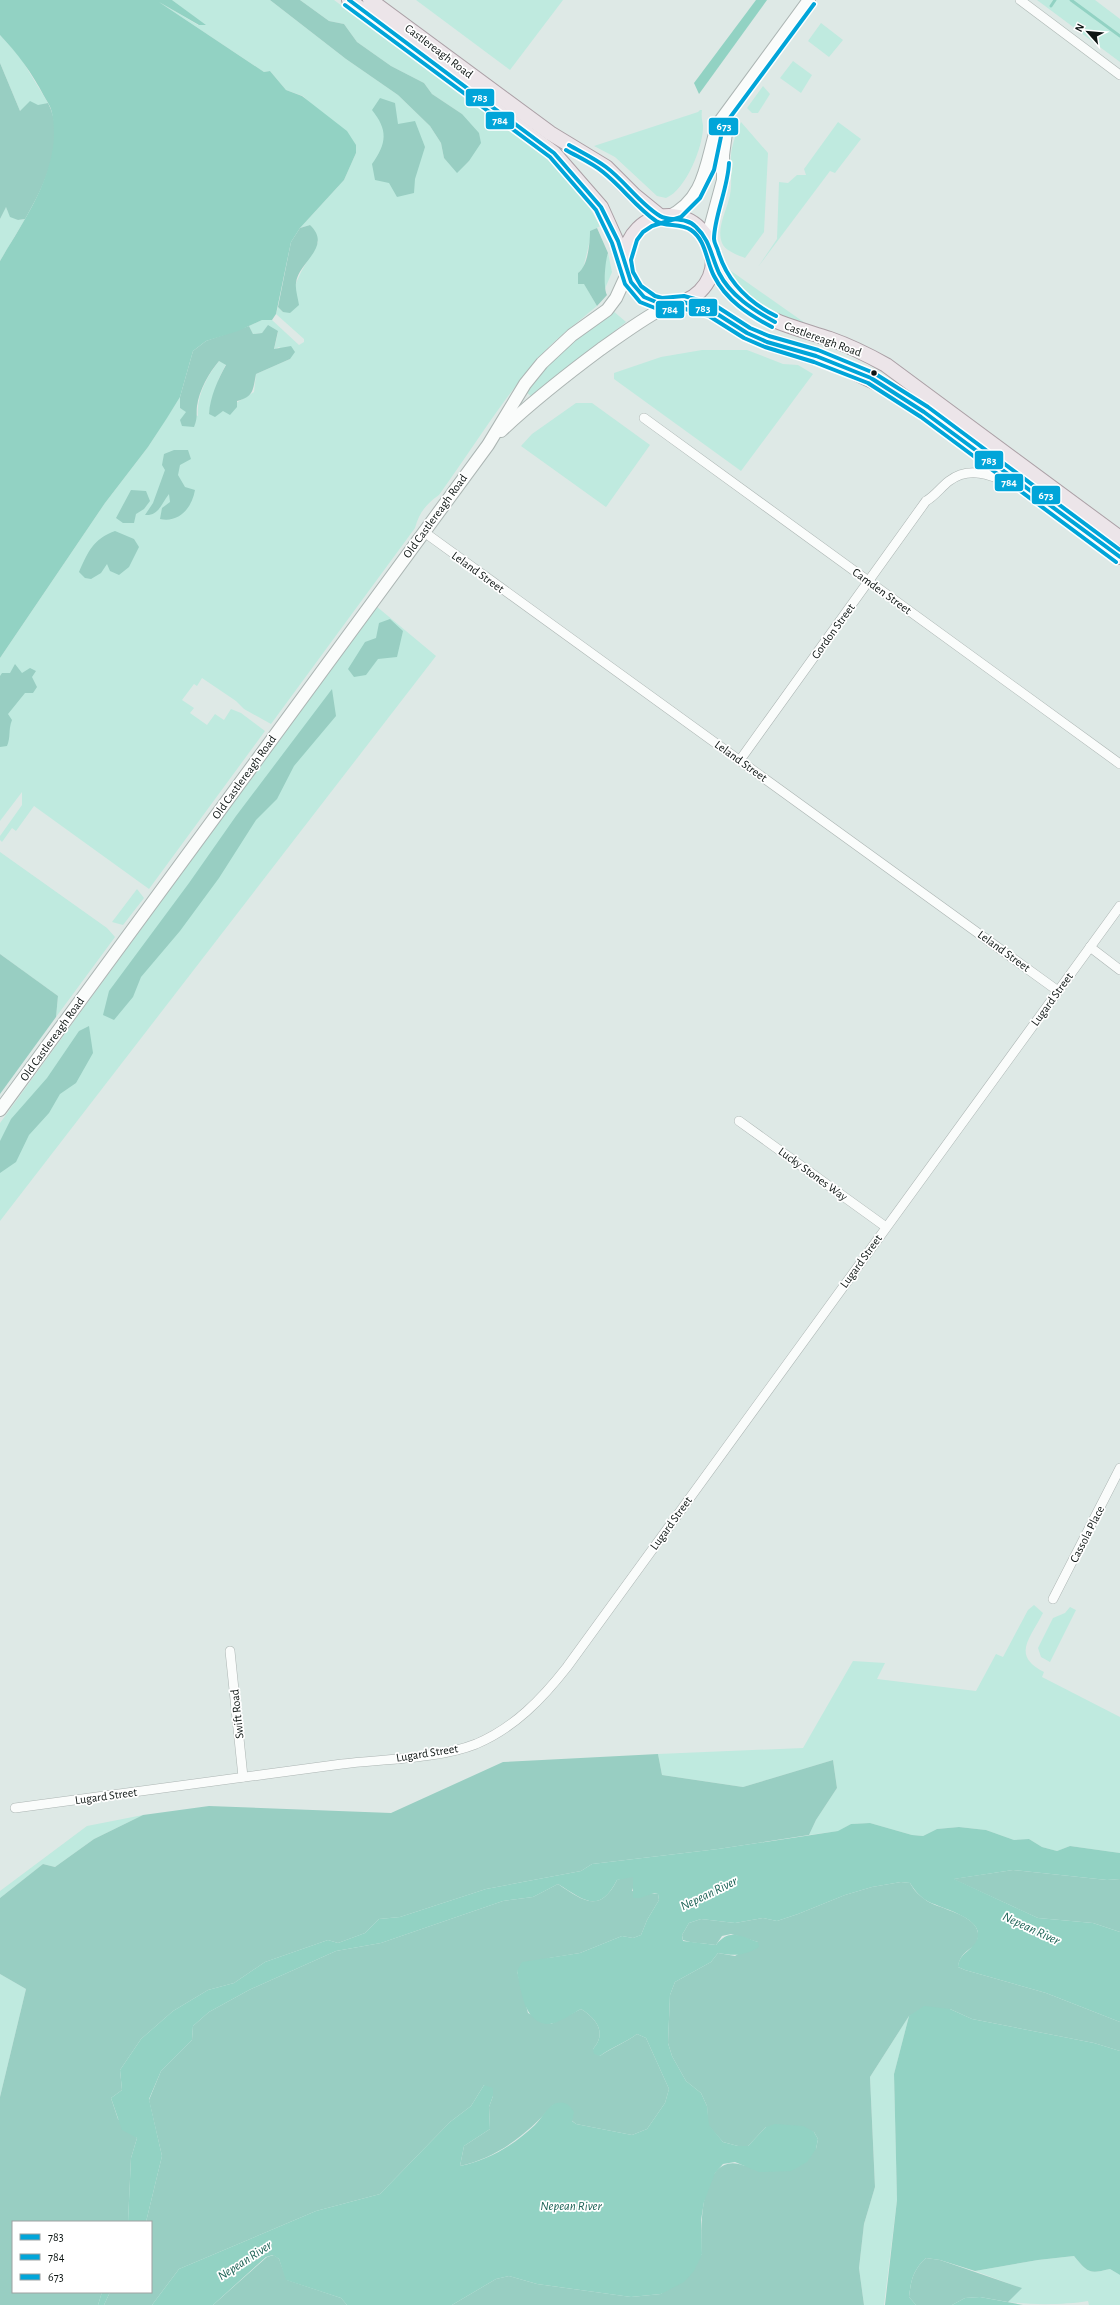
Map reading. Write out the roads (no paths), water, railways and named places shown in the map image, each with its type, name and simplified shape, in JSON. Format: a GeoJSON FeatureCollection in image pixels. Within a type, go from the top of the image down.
{"type":"FeatureCollection","features":[{"type":"Feature","properties":{"kind":"main road","name":"Castlereagh Road"},"geometry":{"type":"LineString","coordinates":[[349,0],[554,153],[601,207],[626,267]]}},
{"type":"Feature","properties":{"kind":"main road","name":"Castlereagh Road"},"geometry":{"type":"LineString","coordinates":[[370,0],[550,133],[606,167],[634,195],[665,217]]}},
{"type":"Feature","properties":{"kind":"main road"},"geometry":{"type":"LineString","coordinates":[[665,217],[687,220],[698,228],[707,239],[712,258],[711,272],[705,285],[695,295],[677,303],[652,301],[644,296],[631,282],[626,267],[627,248],[636,233],[649,221],[665,217]]}},
{"type":"Feature","properties":{"kind":"main road","name":"Castlereagh Road"},"geometry":{"type":"LineString","coordinates":[[712,258],[719,273],[735,294],[754,310],[772,321],[849,347],[886,365],[1120,538]]}},
{"type":"Feature","properties":{"kind":"main road","name":"Castlereagh Road"},"geometry":{"type":"LineString","coordinates":[[677,303],[711,310],[744,331],[767,342],[830,361],[871,378],[924,412],[1120,557]]}},
{"type":"Feature","properties":{"kind":"street"},"geometry":{"type":"LineString","coordinates":[[665,217],[678,212],[701,186],[708,168],[713,140],[718,124],[809,0]]}},
{"type":"Feature","properties":{"kind":"street"},"geometry":{"type":"LineString","coordinates":[[1020,0],[1120,75]]}},
{"type":"Feature","properties":{"kind":"street"},"geometry":{"type":"LineString","coordinates":[[707,239],[723,180],[723,155],[729,110]]}},
{"type":"Feature","properties":{"kind":"street","name":"Old Castlereagh Road"},"geometry":{"type":"LineString","coordinates":[[0,1110],[488,445],[525,384],[542,363],[572,335],[607,310],[616,298],[626,267]]}},
{"type":"Feature","properties":{"kind":"street","name":"Old Castlereagh Road"},"geometry":{"type":"LineString","coordinates":[[488,445],[532,401],[577,367],[641,321],[677,303]]}},
{"type":"Feature","properties":{"kind":"street","name":"Camden Street"},"geometry":{"type":"LineString","coordinates":[[644,418],[1120,764]]}},
{"type":"Feature","properties":{"kind":"street","name":"Gordon Street"},"geometry":{"type":"LineString","coordinates":[[740,760],[926,502],[958,475],[974,472],[1000,478],[1040,497]]}},
{"type":"Feature","properties":{"kind":"street","name":"Leland Street"},"geometry":{"type":"LineString","coordinates":[[424,532],[1058,991]]}},
{"type":"Feature","properties":{"kind":"street","name":"Lugard Street"},"geometry":{"type":"LineString","coordinates":[[15,1808],[448,1752],[475,1744],[499,1732],[524,1714],[546,1693],[567,1666],[1120,906]]}},
{"type":"Feature","properties":{"kind":"street"},"geometry":{"type":"LineString","coordinates":[[1090,947],[1120,970]]}},
{"type":"Feature","properties":{"kind":"street","name":"Lucky Stones Way"},"geometry":{"type":"LineString","coordinates":[[739,1121],[886,1227]]}},
{"type":"Feature","properties":{"kind":"street","name":"Cassola Place"},"geometry":{"type":"LineString","coordinates":[[1053,1599],[1120,1468]]}},
{"type":"Feature","properties":{"kind":"street","name":"Swift Road"},"geometry":{"type":"LineString","coordinates":[[230,1651],[243,1778]]}},
{"type":"Feature","properties":{"kind":"water"},"geometry":{"type":"Polygon","coordinates":[[[0,0],[172,0],[206,25],[199,25],[159,2],[264,72],[270,71],[286,90],[302,96],[347,131],[356,145],[356,153],[344,180],[300,228],[291,242],[276,314],[272,320],[262,320],[238,331],[206,341],[193,351],[180,397],[167,418],[148,447],[105,503],[0,658],[0,261],[21,227],[40,190],[47,172],[52,152],[54,133],[52,113],[48,102],[35,79],[13,49],[0,35],[0,0]]]}},
{"type":"Feature","properties":{"kind":"water"},"geometry":{"type":"Polygon","coordinates":[[[756,0],[767,0],[699,94],[694,83],[756,0]]]}},
{"type":"Feature","properties":{"kind":"water","name":"Nepean River"},"geometry":{"type":"Polygon","coordinates":[[[870,1823],[912,1835],[923,1836],[937,1829],[959,1827],[986,1830],[1014,1840],[1029,1839],[1042,1847],[1057,1851],[1070,1846],[1120,1853],[1120,1879],[1107,1880],[1013,1870],[954,1879],[1038,1918],[1093,1923],[1120,1932],[1120,2022],[1046,1993],[958,1967],[961,1957],[975,1944],[977,1940],[977,1929],[967,1919],[959,1914],[926,1900],[918,1894],[910,1883],[901,1882],[872,1887],[845,1895],[777,1921],[763,1918],[735,1923],[701,1919],[689,1923],[682,1935],[683,1941],[716,1945],[726,1937],[735,1935],[758,1942],[759,1947],[749,1952],[739,1954],[729,1955],[718,1953],[711,1962],[675,1982],[670,1995],[668,2043],[672,2056],[686,2081],[701,2093],[707,2106],[709,2125],[723,2142],[738,2146],[748,2146],[766,2127],[775,2124],[803,2126],[814,2132],[818,2139],[816,2149],[807,2162],[791,2171],[759,2172],[735,2162],[723,2164],[715,2173],[704,2202],[701,2220],[702,2254],[694,2271],[684,2282],[661,2294],[631,2297],[537,2284],[509,2276],[496,2279],[452,2305],[347,2305],[341,2298],[286,2280],[279,2259],[273,2255],[266,2257],[213,2305],[152,2305],[179,2269],[316,2211],[380,2194],[450,2122],[471,2106],[484,2085],[493,2088],[493,2096],[489,2107],[490,2129],[464,2146],[460,2166],[491,2156],[510,2145],[535,2125],[551,2106],[561,2102],[570,2107],[574,2112],[572,2121],[576,2124],[632,2135],[647,2129],[665,2103],[669,2089],[646,2038],[637,2034],[600,2056],[594,2054],[593,2049],[597,2043],[600,2032],[596,2022],[581,2009],[562,2020],[550,2024],[541,2023],[534,2019],[529,2013],[522,1996],[517,1971],[522,1962],[580,1953],[622,1936],[633,1938],[641,1935],[647,1920],[659,1900],[658,1894],[654,1893],[640,1898],[633,1898],[633,1877],[617,1880],[604,1898],[597,1901],[583,1899],[558,1884],[533,1897],[503,1901],[381,1943],[336,1951],[249,1990],[209,2012],[193,2026],[192,2040],[161,2071],[149,2099],[162,2156],[146,2221],[128,2221],[131,2158],[137,2138],[122,2130],[111,2098],[122,2090],[120,2070],[141,2039],[173,2011],[208,1990],[234,1983],[265,1962],[328,1940],[338,1943],[365,1933],[379,1919],[400,1917],[486,1889],[581,1871],[592,1864],[718,1849],[838,1831],[851,1824],[870,1823]]]}},
{"type":"Feature","properties":{"kind":"water"},"geometry":{"type":"Polygon","coordinates":[[[924,2006],[950,2009],[972,2019],[1094,2043],[1120,2051],[1120,2275],[1110,2269],[1093,2272],[1089,2271],[1074,2256],[1038,2260],[975,2271],[940,2260],[926,2258],[915,2271],[911,2285],[909,2297],[916,2305],[885,2305],[897,2200],[894,2074],[909,2016],[924,2006]]]}},
{"type":"Feature","properties":{"kind":"water"},"geometry":{"type":"Polygon","coordinates":[[[102,2293],[110,2293],[104,2305],[98,2305],[102,2293]]]}},
{"type":"Feature","properties":{"kind":"water"},"geometry":{"type":"Polygon","coordinates":[[[980,2297],[1023,2305],[952,2305],[965,2298],[980,2297]]]}},
{"type":"Feature","properties":{"kind":"waterway"},"geometry":{"type":"LineString","coordinates":[[1051,6],[1055,0]]}},
{"type":"Feature","properties":{"kind":"waterway"},"geometry":{"type":"LineString","coordinates":[[1071,0],[1120,36]]}}]}
